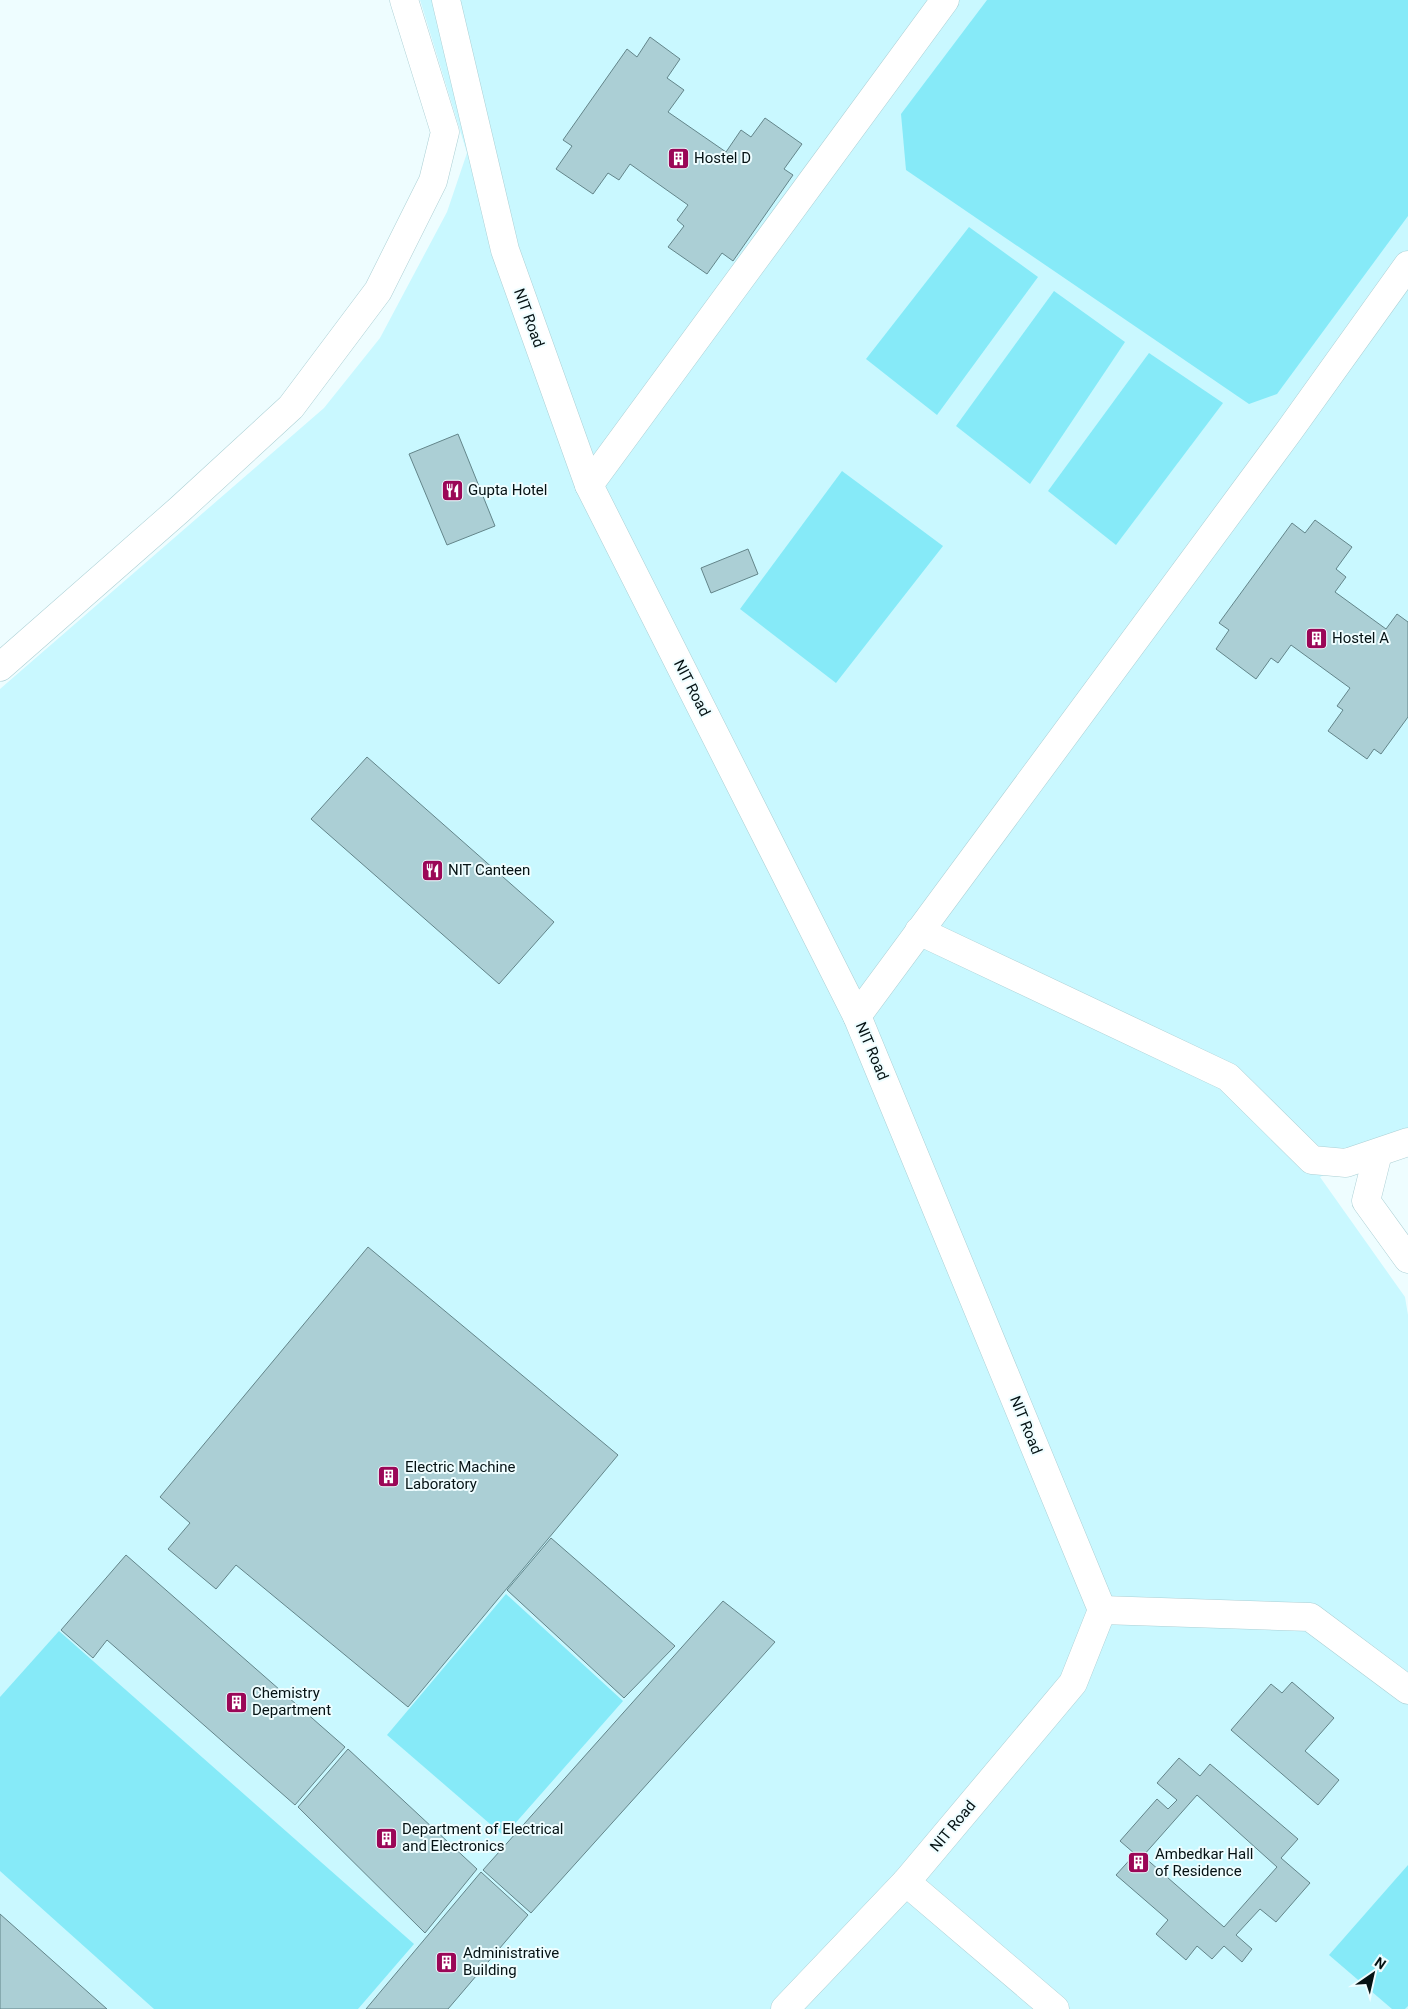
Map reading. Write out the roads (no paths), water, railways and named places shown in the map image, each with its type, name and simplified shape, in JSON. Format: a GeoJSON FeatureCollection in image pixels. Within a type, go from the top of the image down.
{"type":"FeatureCollection","features":[{"type":"Feature","properties":{"kind":"street"},"geometry":{"type":"LineString","coordinates":[[0,667],[179,510],[291,407],[378,291],[434,181],[445,132],[404,0]]}},
{"type":"Feature","properties":{"kind":"street","name":"NIT Road"},"geometry":{"type":"LineString","coordinates":[[446,0],[505,250],[589,485],[857,1016],[1102,1610],[1073,1683],[906,1882],[785,2009]]}},
{"type":"Feature","properties":{"kind":"street"},"geometry":{"type":"LineString","coordinates":[[589,485],[945,0]]}},
{"type":"Feature","properties":{"kind":"street"},"geometry":{"type":"LineString","coordinates":[[857,1016],[1289,431],[1408,265]]}},
{"type":"Feature","properties":{"kind":"street"},"geometry":{"type":"LineString","coordinates":[[919,931],[1228,1077],[1312,1160],[1346,1163],[1408,1142]]}},
{"type":"Feature","properties":{"kind":"street"},"geometry":{"type":"LineString","coordinates":[[1378,1153],[1366,1201],[1408,1259]]}},
{"type":"Feature","properties":{"kind":"street"},"geometry":{"type":"LineString","coordinates":[[1102,1610],[1310,1617],[1408,1690]]}},
{"type":"Feature","properties":{"kind":"street"},"geometry":{"type":"LineString","coordinates":[[906,1882],[1055,2009]]}},
{"type":"Feature","properties":{"kind":"place","name":"Hostel D"},"geometry":{"type":"Point","coordinates":[678,158]}},
{"type":"Feature","properties":{"kind":"place","name":"Gupta Hotel"},"geometry":{"type":"Point","coordinates":[452,490]}},
{"type":"Feature","properties":{"kind":"place","name":"Hostel A"},"geometry":{"type":"Point","coordinates":[1316,638]}},
{"type":"Feature","properties":{"kind":"place","name":"NIT Canteen"},"geometry":{"type":"Point","coordinates":[432,870]}},
{"type":"Feature","properties":{"kind":"place","name":"Electric Machine Laboratory"},"geometry":{"type":"Point","coordinates":[389,1476]}},
{"type":"Feature","properties":{"kind":"place","name":"Chemistry Department"},"geometry":{"type":"Point","coordinates":[236,1702]}},
{"type":"Feature","properties":{"kind":"place","name":"Department of Electrical and Electronics"},"geometry":{"type":"Point","coordinates":[386,1838]}},
{"type":"Feature","properties":{"kind":"place","name":"Ambedkar Hall of Residence"},"geometry":{"type":"Point","coordinates":[1139,1863]}},
{"type":"Feature","properties":{"kind":"place","name":"Administrative Building"},"geometry":{"type":"Point","coordinates":[447,1962]}}]}
